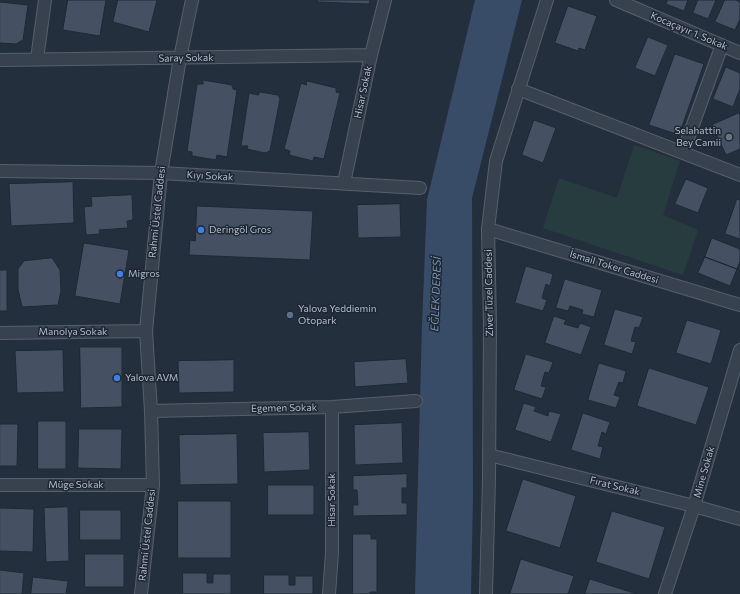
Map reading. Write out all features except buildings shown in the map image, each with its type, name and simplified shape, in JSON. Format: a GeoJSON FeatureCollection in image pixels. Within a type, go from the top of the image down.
{"type":"FeatureCollection","features":[{"type":"Feature","properties":{"kind":"street"},"geometry":{"type":"LineString","coordinates":[[37,60],[45,0]]}},
{"type":"Feature","properties":{"kind":"street","name":"Rahmi Üstel Caddesi"},"geometry":{"type":"LineString","coordinates":[[141,594],[153,486],[151,411],[146,331],[161,173],[180,58],[192,0]]}},
{"type":"Feature","properties":{"kind":"street","name":"Hisar Sokak"},"geometry":{"type":"LineString","coordinates":[[344,183],[371,55],[385,0]]}},
{"type":"Feature","properties":{"kind":"street","name":"Ziver Tüzel Caddesi"},"geometry":{"type":"LineString","coordinates":[[486,594],[490,325],[488,229],[496,161],[547,0]]}},
{"type":"Feature","properties":{"kind":"street","name":"Kocaçayır 1. Sokak"},"geometry":{"type":"LineString","coordinates":[[616,0],[740,53]]}},
{"type":"Feature","properties":{"kind":"street"},"geometry":{"type":"LineString","coordinates":[[683,152],[722,45]]}},
{"type":"Feature","properties":{"kind":"street","name":"Saray Sokak"},"geometry":{"type":"LineString","coordinates":[[0,60],[371,55]]}},
{"type":"Feature","properties":{"kind":"street"},"geometry":{"type":"LineString","coordinates":[[518,89],[740,175]]}},
{"type":"Feature","properties":{"kind":"street","name":"Kıyı Sokak"},"geometry":{"type":"LineString","coordinates":[[0,171],[161,173],[420,188]]}},
{"type":"Feature","properties":{"kind":"street","name":"İsmail Toker Caddesi"},"geometry":{"type":"LineString","coordinates":[[488,229],[739,301]]}},
{"type":"Feature","properties":{"kind":"street","name":"Manolya Sokak"},"geometry":{"type":"LineString","coordinates":[[0,333],[146,331]]}},
{"type":"Feature","properties":{"kind":"street","name":"Mine Sokak"},"geometry":{"type":"LineString","coordinates":[[665,594],[694,506],[740,350]]}},
{"type":"Feature","properties":{"kind":"street","name":"Egemen Sokak"},"geometry":{"type":"LineString","coordinates":[[151,411],[332,407],[416,401]]}},
{"type":"Feature","properties":{"kind":"street","name":"Hisar Sokak"},"geometry":{"type":"LineString","coordinates":[[328,594],[332,553],[332,407]]}},
{"type":"Feature","properties":{"kind":"street","name":"Fırat Sokak"},"geometry":{"type":"LineString","coordinates":[[489,455],[694,506],[740,519]]}},
{"type":"Feature","properties":{"kind":"street","name":"Müge Sokak"},"geometry":{"type":"LineString","coordinates":[[0,485],[153,486]]}},
{"type":"Feature","properties":{"kind":"green space"},"geometry":{"type":"Polygon","coordinates":[[[634,145],[680,161],[663,215],[698,230],[683,275],[543,228],[559,178],[617,198],[634,145]]]}},
{"type":"Feature","properties":{"kind":"water","name":"EĞLEK DERESİ"},"geometry":{"type":"Polygon","coordinates":[[[475,0],[522,0],[472,198],[473,496],[471,594],[415,594],[427,200],[475,0]]]}},
{"type":"Feature","properties":{"kind":"place","name":"Selahattin Bey Camii"},"geometry":{"type":"Point","coordinates":[729,137]}},
{"type":"Feature","properties":{"kind":"place","name":"Deringöl Gros"},"geometry":{"type":"Point","coordinates":[201,230]}},
{"type":"Feature","properties":{"kind":"place","name":"Migros"},"geometry":{"type":"Point","coordinates":[120,274]}},
{"type":"Feature","properties":{"kind":"place","name":"Yalova Yeddiemin Otopark"},"geometry":{"type":"Point","coordinates":[290,315]}},
{"type":"Feature","properties":{"kind":"place","name":"Yalova AVM"},"geometry":{"type":"Point","coordinates":[117,378]}}]}
